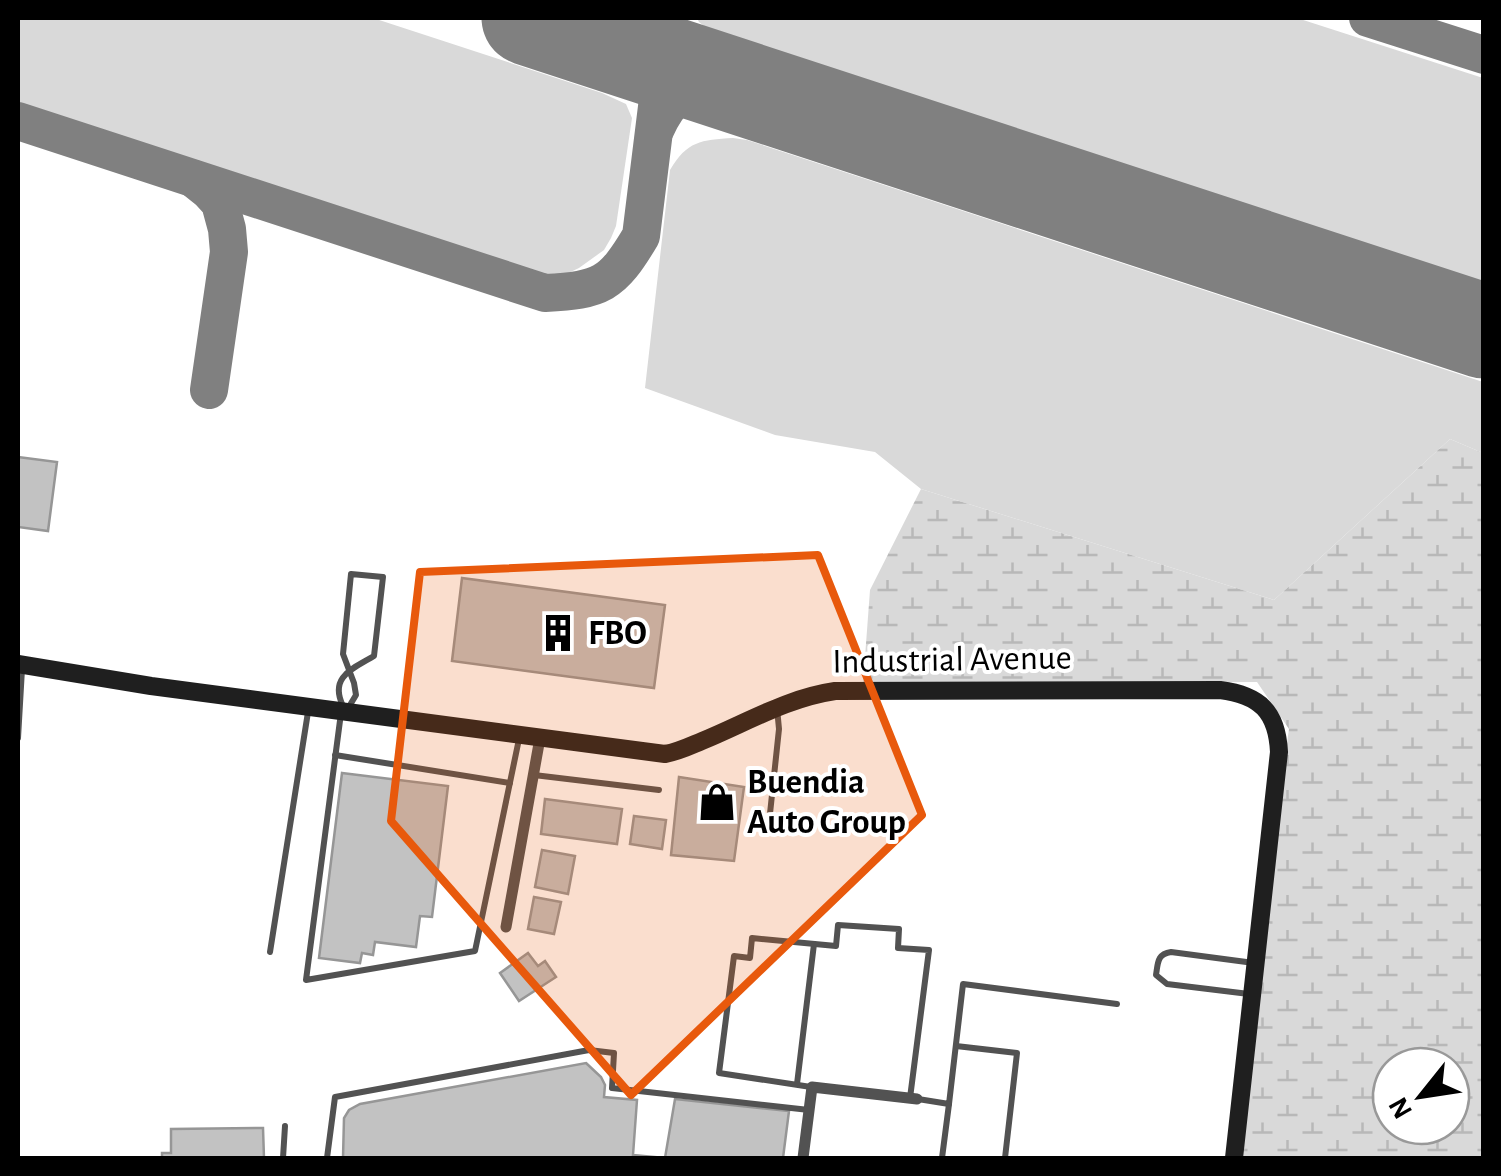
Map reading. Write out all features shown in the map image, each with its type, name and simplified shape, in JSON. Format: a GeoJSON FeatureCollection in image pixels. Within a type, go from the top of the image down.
{"type":"FeatureCollection","features":[{"type":"Feature","properties":{"kind":"street","name":"Industrial Avenue"},"geometry":{"type":"LineString","coordinates":[[20,664],[152,686],[665,754],[815,694],[855,690],[1220,690],[1244,694],[1266,708],[1278,734],[1279,752],[1234,1158]]}},
{"type":"Feature","properties":{"kind":"street"},"geometry":{"type":"LineString","coordinates":[[506,926],[540,738]]}},
{"type":"Feature","properties":{"kind":"street"},"geometry":{"type":"LineString","coordinates":[[802,1158],[812,1087],[914,1099]]}},
{"type":"Feature","properties":{"kind":"lane"},"geometry":{"type":"LineString","coordinates":[[344,712],[337,693],[339,683],[348,671],[374,656],[384,578],[351,574],[342,654],[348,671],[354,683],[356,695],[344,712],[336,755],[306,980],[475,950],[520,735]]}},
{"type":"Feature","properties":{"kind":"lane"},"geometry":{"type":"LineString","coordinates":[[18,738],[20,664]]}},
{"type":"Feature","properties":{"kind":"lane"},"geometry":{"type":"LineString","coordinates":[[270,952],[309,707]]}},
{"type":"Feature","properties":{"kind":"lane"},"geometry":{"type":"LineString","coordinates":[[769,823],[779,730],[777,707]]}},
{"type":"Feature","properties":{"kind":"lane"},"geometry":{"type":"LineString","coordinates":[[336,755],[510,782]]}},
{"type":"Feature","properties":{"kind":"lane"},"geometry":{"type":"LineString","coordinates":[[534,775],[658,790]]}},
{"type":"Feature","properties":{"kind":"lane"},"geometry":{"type":"LineString","coordinates":[[812,1087],[719,1073],[734,956],[750,958],[752,938],[836,946],[838,925],[899,929],[898,948],[929,950],[914,1099],[949,1104]]}},
{"type":"Feature","properties":{"kind":"lane"},"geometry":{"type":"LineString","coordinates":[[797,1084],[814,944]]}},
{"type":"Feature","properties":{"kind":"lane"},"geometry":{"type":"LineString","coordinates":[[1252,994],[1167,984],[1156,975],[1159,957],[1171,952],[1256,963]]}},
{"type":"Feature","properties":{"kind":"lane"},"geometry":{"type":"LineString","coordinates":[[942,1158],[963,984],[1117,1004]]}},
{"type":"Feature","properties":{"kind":"lane"},"geometry":{"type":"LineString","coordinates":[[956,1046],[1017,1053],[1005,1158]]}},
{"type":"Feature","properties":{"kind":"lane"},"geometry":{"type":"LineString","coordinates":[[327,1158],[335,1098],[589,1050],[614,1052],[612,1088],[809,1110]]}},
{"type":"Feature","properties":{"kind":"lane"},"geometry":{"type":"LineString","coordinates":[[282,1158],[284,1126]]}},
{"type":"Feature","properties":{"kind":"highlighted area"},"geometry":{"type":"Polygon","coordinates":[[[818,555],[922,815],[631,1095],[391,821],[420,572],[818,555]]]}},
{"type":"Feature","properties":{"kind":"green space"},"geometry":{"type":"Polygon","coordinates":[[[18,18],[373,18],[602,93],[626,104],[632,118],[616,226],[604,250],[579,268],[564,275],[544,275],[18,103],[18,18]]]}},
{"type":"Feature","properties":{"kind":"green space"},"geometry":{"type":"Polygon","coordinates":[[[697,18],[1297,18],[1483,78],[1483,283],[709,30],[697,18]]]}},
{"type":"Feature","properties":{"kind":"green space"},"geometry":{"type":"Polygon","coordinates":[[[733,138],[1483,382],[1483,453],[1450,439],[1274,600],[921,489],[875,452],[775,435],[645,388],[670,170],[696,144],[733,138]]]}},
{"type":"Feature","properties":{"kind":"green space"},"geometry":{"type":"Polygon","coordinates":[[[1450,439],[1483,453],[1483,1158],[1227,1158],[1289,729],[1257,682],[863,684],[870,590],[921,489],[1274,600],[1450,439]]]}},
{"type":"Feature","properties":{"kind":"building"},"geometry":{"type":"Polygon","coordinates":[[[18,457],[57,462],[48,531],[18,527],[18,457]]]}},
{"type":"Feature","properties":{"kind":"building","name":"FBO"},"geometry":{"type":"Polygon","coordinates":[[[462,578],[665,605],[654,688],[452,661],[462,578]]]}},
{"type":"Feature","properties":{"kind":"building"},"geometry":{"type":"Polygon","coordinates":[[[342,773],[448,786],[432,917],[420,916],[416,947],[375,942],[373,955],[362,953],[360,963],[319,958],[342,773]]]}},
{"type":"Feature","properties":{"kind":"building"},"geometry":{"type":"Polygon","coordinates":[[[679,777],[744,787],[734,861],[671,855],[679,777]]]}},
{"type":"Feature","properties":{"kind":"building"},"geometry":{"type":"Polygon","coordinates":[[[545,799],[622,809],[617,844],[541,834],[545,799]]]}},
{"type":"Feature","properties":{"kind":"building"},"geometry":{"type":"Polygon","coordinates":[[[634,816],[666,820],[662,849],[630,844],[634,816]]]}},
{"type":"Feature","properties":{"kind":"building"},"geometry":{"type":"Polygon","coordinates":[[[542,850],[575,856],[568,894],[535,887],[542,850]]]}},
{"type":"Feature","properties":{"kind":"building"},"geometry":{"type":"Polygon","coordinates":[[[534,897],[561,902],[554,934],[528,929],[534,897]]]}},
{"type":"Feature","properties":{"kind":"building"},"geometry":{"type":"Polygon","coordinates":[[[528,953],[538,966],[545,961],[556,977],[519,1001],[500,973],[528,953]]]}},
{"type":"Feature","properties":{"kind":"building"},"geometry":{"type":"Polygon","coordinates":[[[586,1063],[601,1077],[604,1097],[637,1100],[633,1155],[665,1158],[343,1158],[344,1118],[360,1104],[586,1063]]]}},
{"type":"Feature","properties":{"kind":"building"},"geometry":{"type":"Polygon","coordinates":[[[675,1099],[789,1111],[783,1158],[665,1158],[675,1099]]]}},
{"type":"Feature","properties":{"kind":"building"},"geometry":{"type":"Polygon","coordinates":[[[263,1128],[264,1158],[162,1158],[162,1153],[171,1153],[171,1129],[263,1128]]]}},
{"type":"Feature","properties":{"kind":"taxiway"},"geometry":{"type":"LineString","coordinates":[[594,39],[628,34],[659,18]]}},
{"type":"Feature","properties":{"kind":"taxiway"},"geometry":{"type":"LineString","coordinates":[[18,121],[545,293],[580,290],[613,275],[641,236],[668,18]]}},
{"type":"Feature","properties":{"kind":"taxiway"},"geometry":{"type":"LineString","coordinates":[[1368,18],[1484,55]]}},
{"type":"Feature","properties":{"kind":"taxiway"},"geometry":{"type":"LineString","coordinates":[[655,130],[667,108],[681,94],[700,85],[725,82]]}},
{"type":"Feature","properties":{"kind":"taxiway"},"geometry":{"type":"LineString","coordinates":[[194,179],[220,203],[229,252],[209,390]]}},
{"type":"Feature","properties":{"kind":"runway"},"geometry":{"type":"LineString","coordinates":[[529,18],[1484,331]]}},
{"type":"Feature","properties":{"kind":"place","name":"FBO"},"geometry":{"type":"Point","coordinates":[558,633]}},
{"type":"Feature","properties":{"kind":"place","name":"Buendia Auto Group"},"geometry":{"type":"Point","coordinates":[717,802]}}]}
